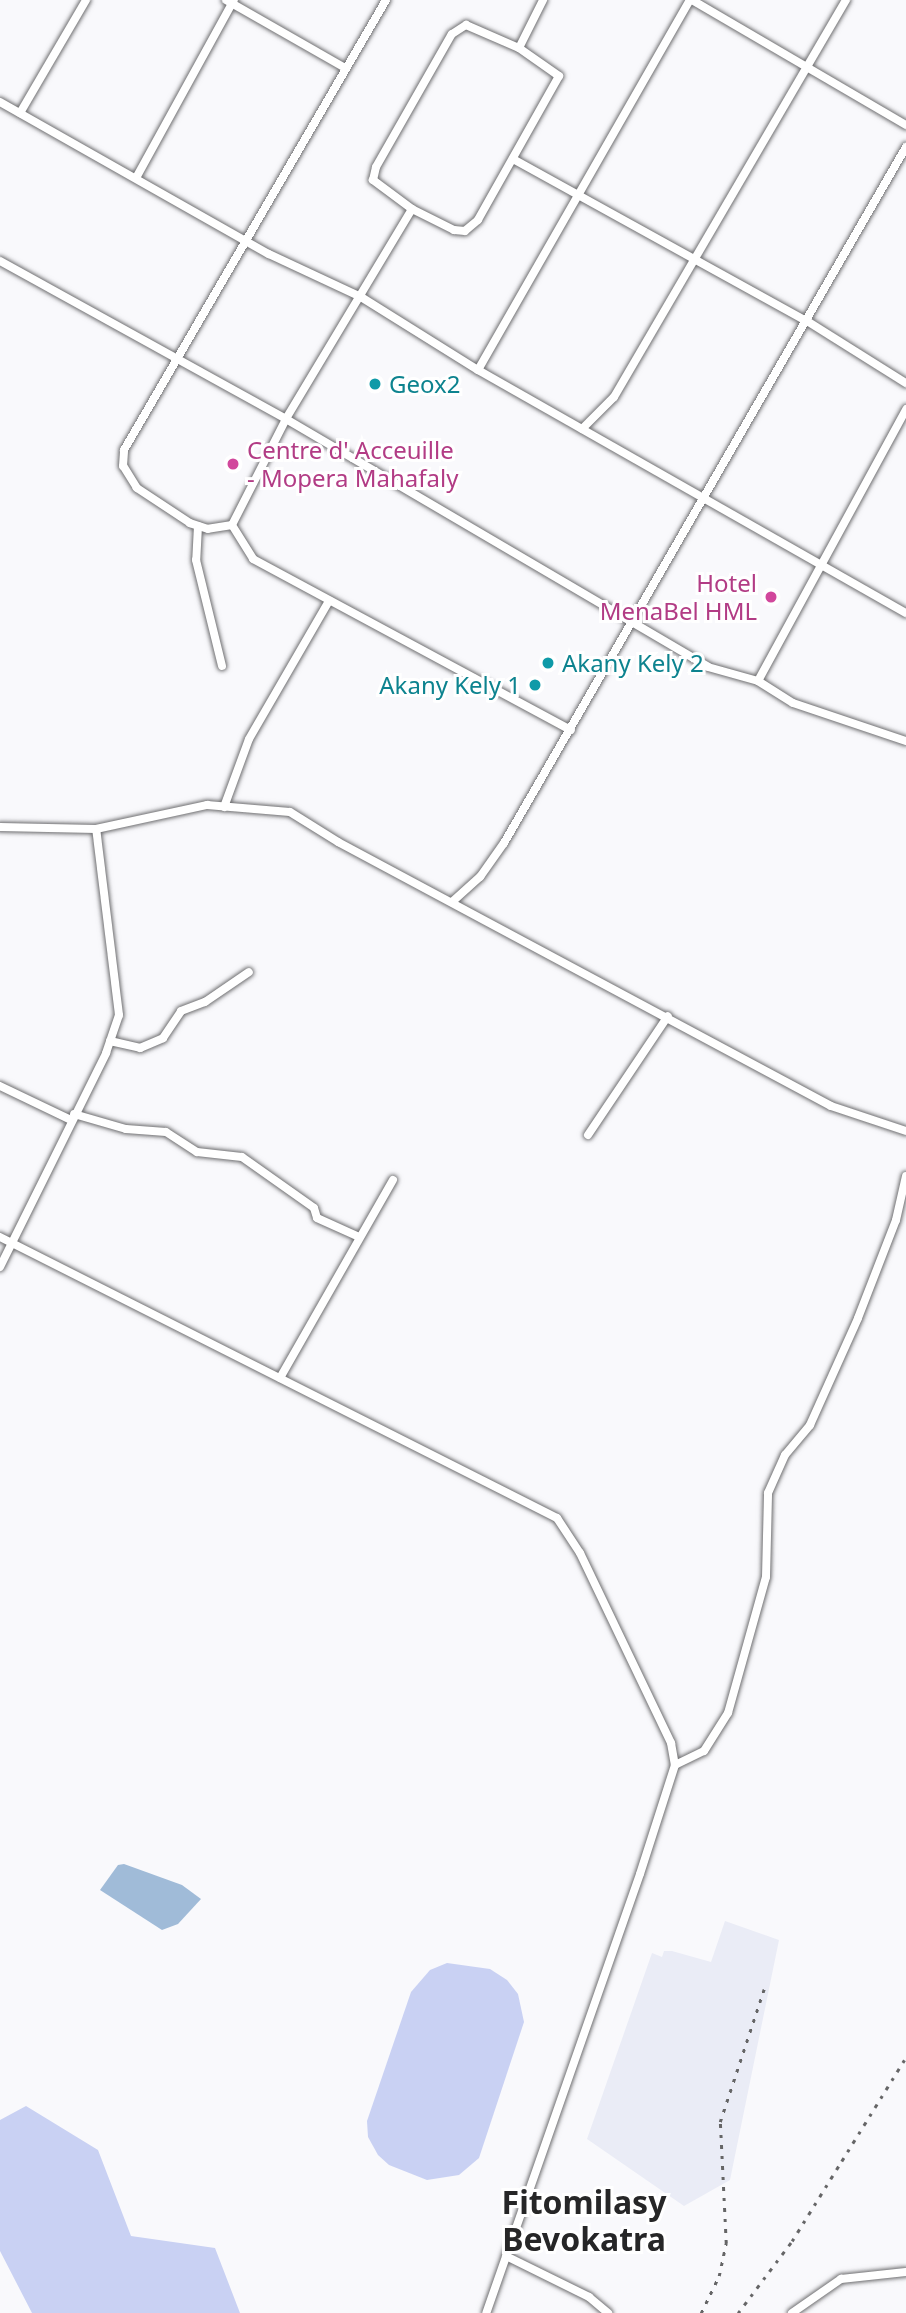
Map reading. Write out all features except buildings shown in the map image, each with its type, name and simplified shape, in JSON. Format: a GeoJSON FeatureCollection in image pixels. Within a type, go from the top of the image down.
{"type":"FeatureCollection","features":[{"type":"Feature","properties":{"kind":"street"},"geometry":{"type":"LineString","coordinates":[[20,113],[86,0]]}},
{"type":"Feature","properties":{"kind":"street"},"geometry":{"type":"LineString","coordinates":[[232,525],[208,529],[198,526],[137,488],[122,466],[124,450],[245,238],[386,0]]}},
{"type":"Feature","properties":{"kind":"street"},"geometry":{"type":"LineString","coordinates":[[519,48],[543,0]]}},
{"type":"Feature","properties":{"kind":"street"},"geometry":{"type":"LineString","coordinates":[[478,370],[576,194],[691,0],[906,125]]}},
{"type":"Feature","properties":{"kind":"street"},"geometry":{"type":"LineString","coordinates":[[582,429],[614,397],[846,0]]}},
{"type":"Feature","properties":{"kind":"street"},"geometry":{"type":"LineString","coordinates":[[136,178],[230,1],[345,68]]}},
{"type":"Feature","properties":{"kind":"street"},"geometry":{"type":"LineString","coordinates":[[466,25],[519,48],[559,76],[473,229],[454,230],[412,209],[379,188],[374,173],[452,34],[466,25]]}},
{"type":"Feature","properties":{"kind":"street"},"geometry":{"type":"LineString","coordinates":[[0,102],[245,238],[361,297],[478,370],[906,613]]}},
{"type":"Feature","properties":{"kind":"street"},"geometry":{"type":"LineString","coordinates":[[452,902],[480,877],[496,855],[571,730],[906,147]]}},
{"type":"Feature","properties":{"kind":"street"},"geometry":{"type":"LineString","coordinates":[[513,159],[807,321],[906,383]]}},
{"type":"Feature","properties":{"kind":"street"},"geometry":{"type":"LineString","coordinates":[[232,525],[286,419],[412,209]]}},
{"type":"Feature","properties":{"kind":"street"},"geometry":{"type":"LineString","coordinates":[[0,261],[286,419],[708,667],[758,681],[793,703],[906,741]]}},
{"type":"Feature","properties":{"kind":"street"},"geometry":{"type":"LineString","coordinates":[[758,681],[819,564],[906,410]]}},
{"type":"Feature","properties":{"kind":"street"},"geometry":{"type":"LineString","coordinates":[[232,525],[253,559],[571,730]]}},
{"type":"Feature","properties":{"kind":"street"},"geometry":{"type":"LineString","coordinates":[[198,526],[196,560],[222,666]]}},
{"type":"Feature","properties":{"kind":"street"},"geometry":{"type":"LineString","coordinates":[[224,807],[248,739],[329,601]]}},
{"type":"Feature","properties":{"kind":"street"},"geometry":{"type":"LineString","coordinates":[[0,827],[96,829],[207,805],[290,812],[831,1106],[906,1131]]}},
{"type":"Feature","properties":{"kind":"street"},"geometry":{"type":"LineString","coordinates":[[0,1267],[110,1041],[119,1015],[96,829]]}},
{"type":"Feature","properties":{"kind":"street"},"geometry":{"type":"LineString","coordinates":[[110,1041],[140,1048],[163,1038],[181,1011],[205,1002],[248,972]]}},
{"type":"Feature","properties":{"kind":"street"},"geometry":{"type":"LineString","coordinates":[[588,1135],[668,1016]]}},
{"type":"Feature","properties":{"kind":"street"},"geometry":{"type":"LineString","coordinates":[[0,1086],[72,1116],[126,1129],[166,1132],[197,1152],[242,1157],[314,1208],[317,1218],[359,1237]]}},
{"type":"Feature","properties":{"kind":"street"},"geometry":{"type":"LineString","coordinates":[[675,1765],[704,1751],[728,1713],[766,1577],[768,1493],[785,1455],[810,1425],[858,1318],[895,1220],[906,1176]]}},
{"type":"Feature","properties":{"kind":"street"},"geometry":{"type":"LineString","coordinates":[[280,1378],[393,1180]]}},
{"type":"Feature","properties":{"kind":"street"},"geometry":{"type":"LineString","coordinates":[[0,1237],[556,1518],[580,1553],[671,1744],[675,1765],[486,2313]]}},
{"type":"Feature","properties":{"kind":"street"},"geometry":{"type":"LineString","coordinates":[[506,2256],[589,2297],[608,2313]]}},
{"type":"Feature","properties":{"kind":"street"},"geometry":{"type":"LineString","coordinates":[[792,2313],[841,2279],[906,2272]]}},
{"type":"Feature","properties":{"kind":"shaded area"},"geometry":{"type":"Polygon","coordinates":[[[124,1864],[182,1885],[201,1899],[178,1924],[162,1930],[100,1890],[118,1865],[124,1864]]]}},
{"type":"Feature","properties":{"kind":"shaded area"},"geometry":{"type":"Polygon","coordinates":[[[725,1921],[779,1940],[730,2180],[684,2206],[587,2139],[652,1953],[662,1957],[664,1951],[672,1951],[711,1962],[725,1921]]]}},
{"type":"Feature","properties":{"kind":"shaded area"},"geometry":{"type":"Polygon","coordinates":[[[447,1963],[490,1969],[507,1980],[518,1994],[524,2022],[479,2158],[459,2175],[427,2180],[389,2165],[378,2155],[368,2137],[367,2121],[411,1992],[430,1970],[447,1963]]]}},
{"type":"Feature","properties":{"kind":"shaded area"},"geometry":{"type":"Polygon","coordinates":[[[26,2106],[98,2150],[131,2236],[215,2248],[240,2313],[32,2313],[0,2251],[0,2120],[26,2106]]]}},
{"type":"Feature","properties":{"kind":"railway"},"geometry":{"type":"LineString","coordinates":[[701,2313],[719,2276],[726,2243],[720,2122],[764,1989]]}},
{"type":"Feature","properties":{"kind":"railway"},"geometry":{"type":"LineString","coordinates":[[738,2313],[792,2241],[906,2057]]}},
{"type":"Feature","properties":{"kind":"place","name":"Geox2"},"geometry":{"type":"Point","coordinates":[375,384]}},
{"type":"Feature","properties":{"kind":"place","name":"Centre d' Acceuille - Mopera Mahafaly"},"geometry":{"type":"Point","coordinates":[233,464]}},
{"type":"Feature","properties":{"kind":"place","name":"Hotel MenaBel HML"},"geometry":{"type":"Point","coordinates":[771,597]}},
{"type":"Feature","properties":{"kind":"place","name":"Akany Kely 2"},"geometry":{"type":"Point","coordinates":[548,663]}},
{"type":"Feature","properties":{"kind":"place","name":"Akany Kely 1"},"geometry":{"type":"Point","coordinates":[535,685]}},
{"type":"Feature","properties":{"kind":"district","name":"Fitomilasy Bevokatra"},"geometry":{"type":"Point","coordinates":[584,2222]}}]}
